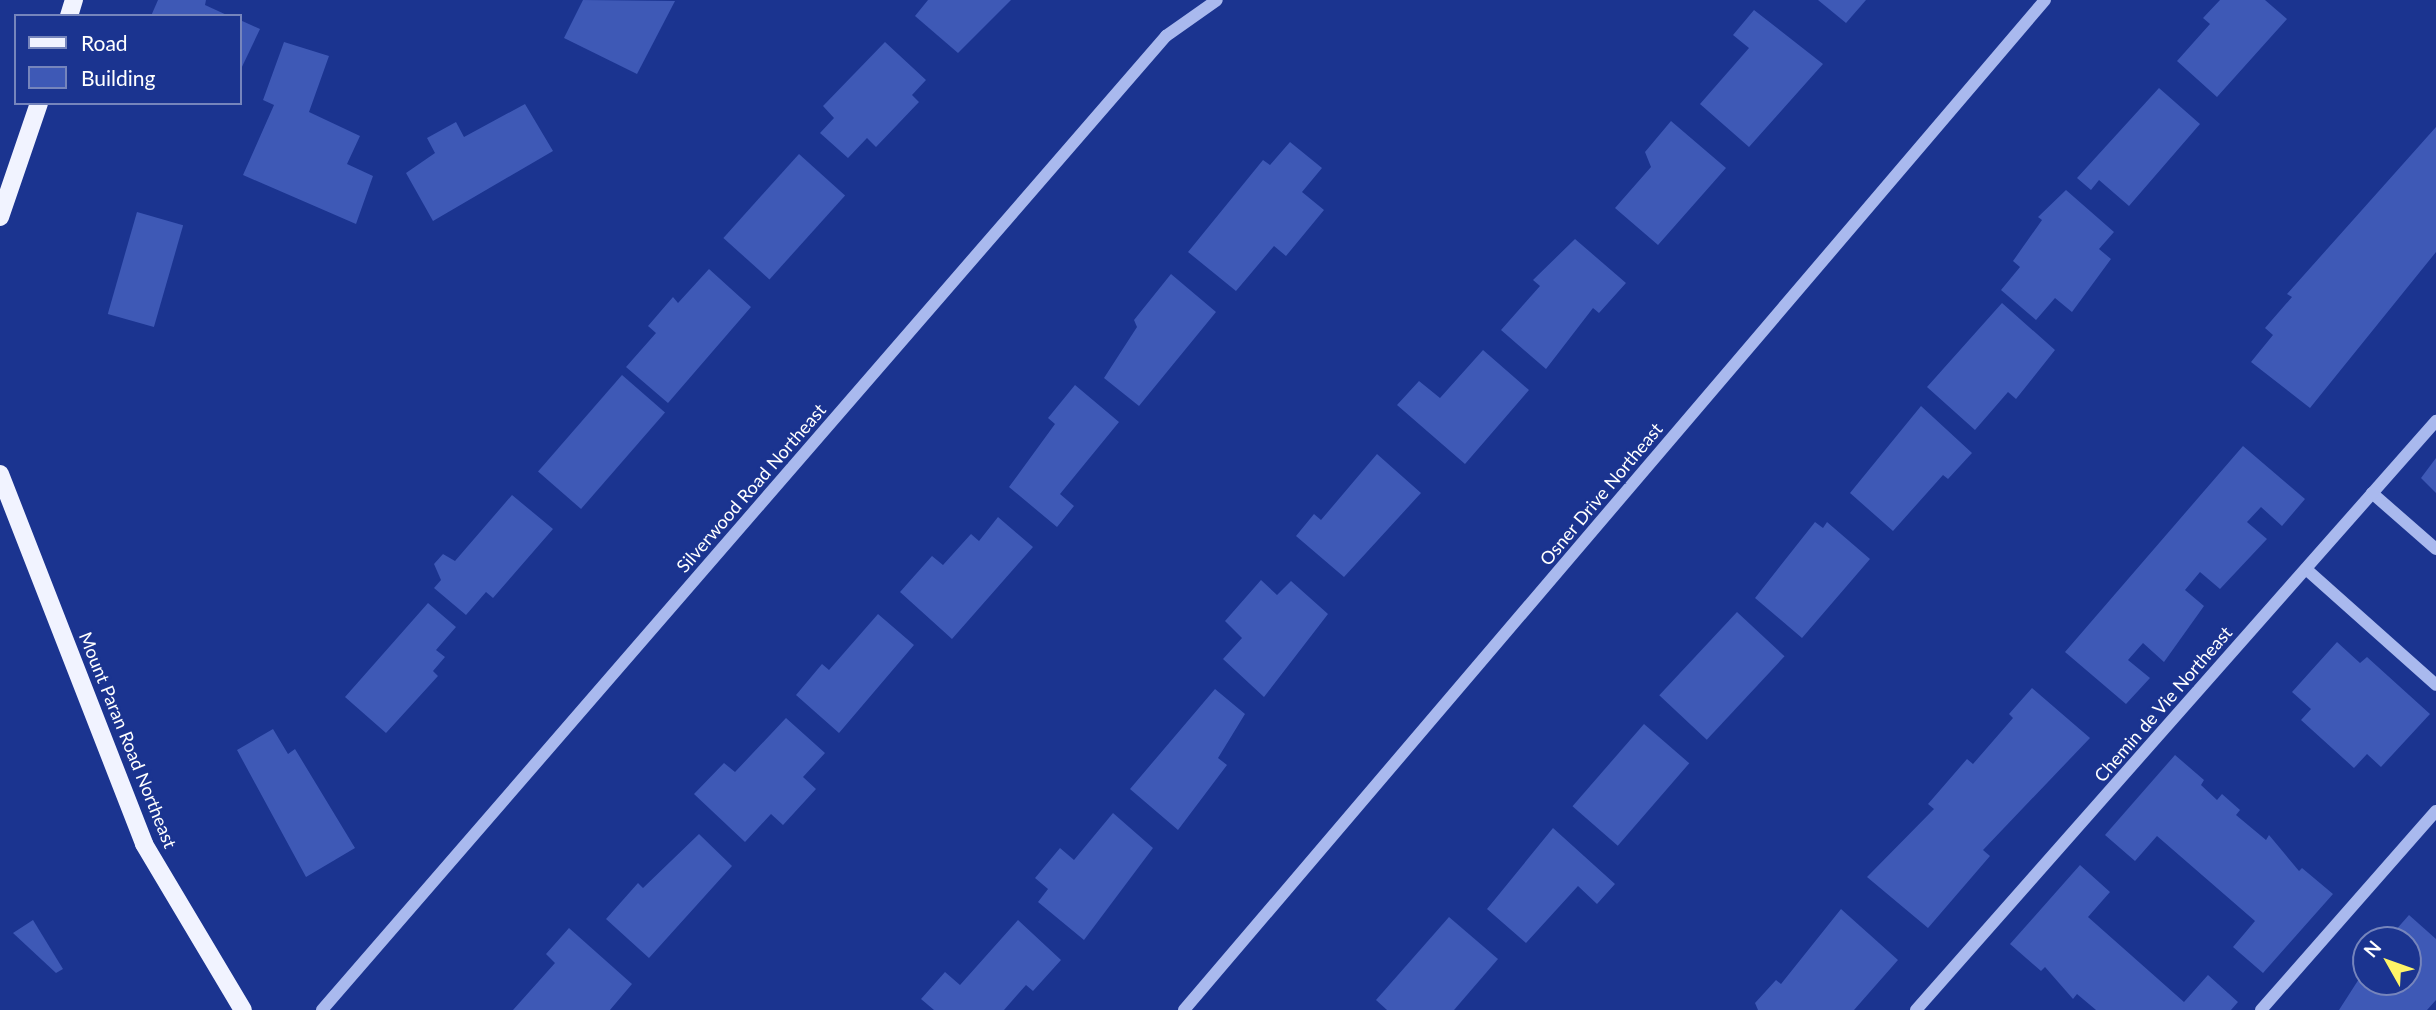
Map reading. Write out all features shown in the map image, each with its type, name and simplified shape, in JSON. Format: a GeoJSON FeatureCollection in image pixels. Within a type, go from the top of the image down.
{"type":"FeatureCollection","features":[{"type":"Feature","properties":{"kind":"main road"},"geometry":{"type":"LineString","coordinates":[[0,217],[38,105]]}},
{"type":"Feature","properties":{"kind":"main road","name":"Mount Paran Road Northeast"},"geometry":{"type":"LineString","coordinates":[[0,474],[144,844],[243,1010]]}},
{"type":"Feature","properties":{"kind":"street","name":"Silverwood Road Northeast"},"geometry":{"type":"LineString","coordinates":[[322,1010],[1166,36],[1217,0]]}},
{"type":"Feature","properties":{"kind":"street","name":"Osner Drive Northeast"},"geometry":{"type":"LineString","coordinates":[[1184,1010],[2045,0]]}},
{"type":"Feature","properties":{"kind":"street","name":"Chemin de Vie Northeast"},"geometry":{"type":"LineString","coordinates":[[1916,1010],[2436,421]]}},
{"type":"Feature","properties":{"kind":"street"},"geometry":{"type":"LineString","coordinates":[[2372,494],[2436,549]]}},
{"type":"Feature","properties":{"kind":"street"},"geometry":{"type":"LineString","coordinates":[[2305,569],[2436,685]]}},
{"type":"Feature","properties":{"kind":"street"},"geometry":{"type":"LineString","coordinates":[[2261,1010],[2436,810]]}},
{"type":"Feature","properties":{"kind":"building"},"geometry":{"type":"Polygon","coordinates":[[[158,0],[206,0],[205,5],[225,14],[152,14],[158,0]]]}},
{"type":"Feature","properties":{"kind":"building"},"geometry":{"type":"Polygon","coordinates":[[[583,0],[675,1],[637,74],[564,38],[583,0]]]}},
{"type":"Feature","properties":{"kind":"building"},"geometry":{"type":"Polygon","coordinates":[[[928,0],[1011,0],[958,53],[915,16],[928,0]]]}},
{"type":"Feature","properties":{"kind":"building"},"geometry":{"type":"Polygon","coordinates":[[[1818,0],[1866,0],[1846,23],[1818,0]]]}},
{"type":"Feature","properties":{"kind":"building"},"geometry":{"type":"Polygon","coordinates":[[[2220,0],[2265,0],[2287,19],[2217,97],[2177,61],[2210,24],[2203,18],[2220,0]]]}},
{"type":"Feature","properties":{"kind":"building"},"geometry":{"type":"Polygon","coordinates":[[[1754,10],[1823,64],[1749,147],[1700,104],[1749,48],[1733,35],[1754,10]]]}},
{"type":"Feature","properties":{"kind":"building"},"geometry":{"type":"Polygon","coordinates":[[[242,21],[260,29],[242,67],[242,21]]]}},
{"type":"Feature","properties":{"kind":"building"},"geometry":{"type":"Polygon","coordinates":[[[284,42],[329,56],[309,112],[360,136],[347,164],[373,176],[356,224],[243,175],[274,105],[263,100],[284,42]]]}},
{"type":"Feature","properties":{"kind":"building"},"geometry":{"type":"Polygon","coordinates":[[[885,42],[926,80],[912,95],[919,102],[876,147],[867,138],[848,158],[820,133],[834,118],[823,106],[885,42]]]}},
{"type":"Feature","properties":{"kind":"building"},"geometry":{"type":"Polygon","coordinates":[[[2159,88],[2200,124],[2129,206],[2099,180],[2091,190],[2077,178],[2159,88]]]}},
{"type":"Feature","properties":{"kind":"building"},"geometry":{"type":"Polygon","coordinates":[[[525,104],[553,151],[433,221],[406,173],[435,153],[427,138],[456,122],[464,137],[525,104]]]}},
{"type":"Feature","properties":{"kind":"building"},"geometry":{"type":"Polygon","coordinates":[[[1671,121],[1726,168],[1658,245],[1615,208],[1651,167],[1645,152],[1671,121]]]}},
{"type":"Feature","properties":{"kind":"building"},"geometry":{"type":"Polygon","coordinates":[[[2436,127],[2436,252],[2310,408],[2251,362],[2273,335],[2265,328],[2292,297],[2287,294],[2436,127]]]}},
{"type":"Feature","properties":{"kind":"building"},"geometry":{"type":"Polygon","coordinates":[[[1290,142],[1322,168],[1302,192],[1324,210],[1286,256],[1274,246],[1236,291],[1188,252],[1263,160],[1270,165],[1290,142]]]}},
{"type":"Feature","properties":{"kind":"building"},"geometry":{"type":"Polygon","coordinates":[[[799,154],[845,195],[769,279],[723,238],[799,154]]]}},
{"type":"Feature","properties":{"kind":"building"},"geometry":{"type":"Polygon","coordinates":[[[2066,190],[2114,232],[2099,249],[2111,259],[2072,312],[2055,298],[2036,320],[2001,290],[2020,267],[2013,261],[2042,220],[2038,217],[2066,190]]]}},
{"type":"Feature","properties":{"kind":"building"},"geometry":{"type":"Polygon","coordinates":[[[137,212],[183,225],[154,327],[108,314],[137,212]]]}},
{"type":"Feature","properties":{"kind":"building"},"geometry":{"type":"Polygon","coordinates":[[[1575,239],[1626,283],[1599,313],[1593,308],[1546,369],[1501,330],[1540,286],[1533,280],[1575,239]]]}},
{"type":"Feature","properties":{"kind":"building"},"geometry":{"type":"Polygon","coordinates":[[[709,269],[751,307],[668,403],[626,367],[656,333],[648,326],[673,297],[678,303],[709,269]]]}},
{"type":"Feature","properties":{"kind":"building"},"geometry":{"type":"Polygon","coordinates":[[[1171,274],[1216,312],[1139,406],[1104,378],[1137,327],[1134,320],[1171,274]]]}},
{"type":"Feature","properties":{"kind":"building"},"geometry":{"type":"Polygon","coordinates":[[[2002,303],[2055,350],[2016,399],[2008,392],[1975,430],[1927,387],[2002,303]]]}},
{"type":"Feature","properties":{"kind":"building"},"geometry":{"type":"Polygon","coordinates":[[[1483,350],[1529,390],[1465,464],[1397,405],[1419,381],[1440,398],[1483,350]]]}},
{"type":"Feature","properties":{"kind":"building"},"geometry":{"type":"Polygon","coordinates":[[[622,375],[665,412],[581,509],[538,472],[622,375]]]}},
{"type":"Feature","properties":{"kind":"building"},"geometry":{"type":"Polygon","coordinates":[[[1075,385],[1119,422],[1060,494],[1074,506],[1057,527],[1009,487],[1055,424],[1048,418],[1075,385]]]}},
{"type":"Feature","properties":{"kind":"building"},"geometry":{"type":"Polygon","coordinates":[[[1921,406],[1972,453],[1948,479],[1943,475],[1893,531],[1850,493],[1921,406]]]}},
{"type":"Feature","properties":{"kind":"building"},"geometry":{"type":"Polygon","coordinates":[[[2243,446],[2305,499],[2282,526],[2261,507],[2247,522],[2267,539],[2220,589],[2200,572],[2185,590],[2204,606],[2164,662],[2143,643],[2128,660],[2150,678],[2126,704],[2065,652],[2243,446]]]}},
{"type":"Feature","properties":{"kind":"building"},"geometry":{"type":"Polygon","coordinates":[[[1377,454],[1421,493],[1344,577],[1296,536],[1314,514],[1321,520],[1377,454]]]}},
{"type":"Feature","properties":{"kind":"building"},"geometry":{"type":"Polygon","coordinates":[[[2436,458],[2436,493],[2421,478],[2436,458]]]}},
{"type":"Feature","properties":{"kind":"building"},"geometry":{"type":"Polygon","coordinates":[[[512,495],[553,529],[493,598],[486,592],[466,615],[434,588],[441,580],[434,564],[443,554],[455,561],[512,495]]]}},
{"type":"Feature","properties":{"kind":"building"},"geometry":{"type":"Polygon","coordinates":[[[998,517],[1033,547],[952,639],[900,592],[932,556],[943,565],[971,534],[979,541],[998,517]]]}},
{"type":"Feature","properties":{"kind":"building"},"geometry":{"type":"Polygon","coordinates":[[[1815,522],[1823,528],[1827,522],[1870,559],[1802,638],[1755,598],[1815,522]]]}},
{"type":"Feature","properties":{"kind":"building"},"geometry":{"type":"Polygon","coordinates":[[[1261,580],[1277,595],[1291,581],[1328,614],[1264,697],[1223,659],[1242,638],[1225,621],[1261,580]]]}},
{"type":"Feature","properties":{"kind":"building"},"geometry":{"type":"Polygon","coordinates":[[[428,603],[456,627],[436,650],[445,657],[433,671],[438,676],[386,733],[345,697],[428,603]]]}},
{"type":"Feature","properties":{"kind":"building"},"geometry":{"type":"Polygon","coordinates":[[[1737,612],[1785,656],[1707,740],[1659,695],[1737,612]]]}},
{"type":"Feature","properties":{"kind":"building"},"geometry":{"type":"Polygon","coordinates":[[[878,614],[914,645],[839,733],[796,695],[822,664],[829,670],[878,614]]]}},
{"type":"Feature","properties":{"kind":"building"},"geometry":{"type":"Polygon","coordinates":[[[2337,642],[2360,663],[2367,657],[2430,714],[2381,767],[2367,754],[2354,768],[2301,720],[2311,709],[2292,692],[2337,642]]]}},
{"type":"Feature","properties":{"kind":"building"},"geometry":{"type":"Polygon","coordinates":[[[2032,688],[2090,738],[1983,850],[1990,856],[1928,928],[1867,877],[1934,809],[1928,804],[1967,759],[1973,764],[2013,718],[2009,714],[2032,688]]]}},
{"type":"Feature","properties":{"kind":"building"},"geometry":{"type":"Polygon","coordinates":[[[1215,689],[1245,714],[1218,758],[1227,765],[1178,830],[1130,789],[1215,689]]]}},
{"type":"Feature","properties":{"kind":"building"},"geometry":{"type":"Polygon","coordinates":[[[786,718],[825,753],[803,777],[816,789],[783,825],[771,814],[745,842],[694,794],[724,763],[735,772],[786,718]]]}},
{"type":"Feature","properties":{"kind":"building"},"geometry":{"type":"Polygon","coordinates":[[[1644,724],[1689,763],[1618,846],[1572,806],[1644,724]]]}},
{"type":"Feature","properties":{"kind":"building"},"geometry":{"type":"Polygon","coordinates":[[[273,729],[288,754],[295,749],[355,848],[306,877],[237,750],[273,729]]]}},
{"type":"Feature","properties":{"kind":"building"},"geometry":{"type":"Polygon","coordinates":[[[2175,755],[2204,780],[2201,785],[2217,800],[2222,794],[2240,810],[2236,815],[2266,840],[2269,835],[2299,871],[2302,868],[2333,894],[2263,973],[2233,947],[2255,921],[2157,836],[2135,861],[2105,835],[2175,755]]]}},
{"type":"Feature","properties":{"kind":"building"},"geometry":{"type":"Polygon","coordinates":[[[1113,813],[1153,848],[1084,940],[1038,902],[1048,889],[1035,878],[1060,848],[1074,860],[1113,813]]]}},
{"type":"Feature","properties":{"kind":"building"},"geometry":{"type":"Polygon","coordinates":[[[1553,828],[1615,884],[1597,904],[1578,886],[1526,943],[1487,909],[1553,828]]]}},
{"type":"Feature","properties":{"kind":"building"},"geometry":{"type":"Polygon","coordinates":[[[699,834],[732,866],[649,958],[606,919],[638,883],[643,888],[699,834]]]}},
{"type":"Feature","properties":{"kind":"building"},"geometry":{"type":"Polygon","coordinates":[[[2080,865],[2110,892],[2088,917],[2184,1002],[2208,975],[2238,1002],[2231,1010],[2096,1010],[2077,994],[2073,999],[2045,967],[2041,971],[2010,944],[2080,865]]]}},
{"type":"Feature","properties":{"kind":"building"},"geometry":{"type":"Polygon","coordinates":[[[1841,909],[1898,960],[1854,1010],[1758,1010],[1755,1003],[1776,980],[1781,984],[1841,909]]]}},
{"type":"Feature","properties":{"kind":"building"},"geometry":{"type":"Polygon","coordinates":[[[2409,915],[2421,926],[2399,926],[2409,915]]]}},
{"type":"Feature","properties":{"kind":"building"},"geometry":{"type":"Polygon","coordinates":[[[1449,917],[1498,959],[1454,1010],[1387,1010],[1376,1000],[1449,917]]]}},
{"type":"Feature","properties":{"kind":"building"},"geometry":{"type":"Polygon","coordinates":[[[33,920],[63,969],[56,973],[13,933],[33,920]]]}},
{"type":"Feature","properties":{"kind":"building"},"geometry":{"type":"Polygon","coordinates":[[[1018,920],[1061,960],[1033,991],[1026,985],[1004,1010],[934,1010],[921,999],[945,972],[960,985],[1018,920]]]}},
{"type":"Feature","properties":{"kind":"building"},"geometry":{"type":"Polygon","coordinates":[[[2422,927],[2436,939],[2436,1000],[2427,1010],[2339,1010],[2352,990],[2352,996],[2422,996],[2422,927]]]}},
{"type":"Feature","properties":{"kind":"building"},"geometry":{"type":"Polygon","coordinates":[[[569,928],[632,984],[610,1010],[513,1010],[555,963],[546,954],[569,928]]]}}]}
